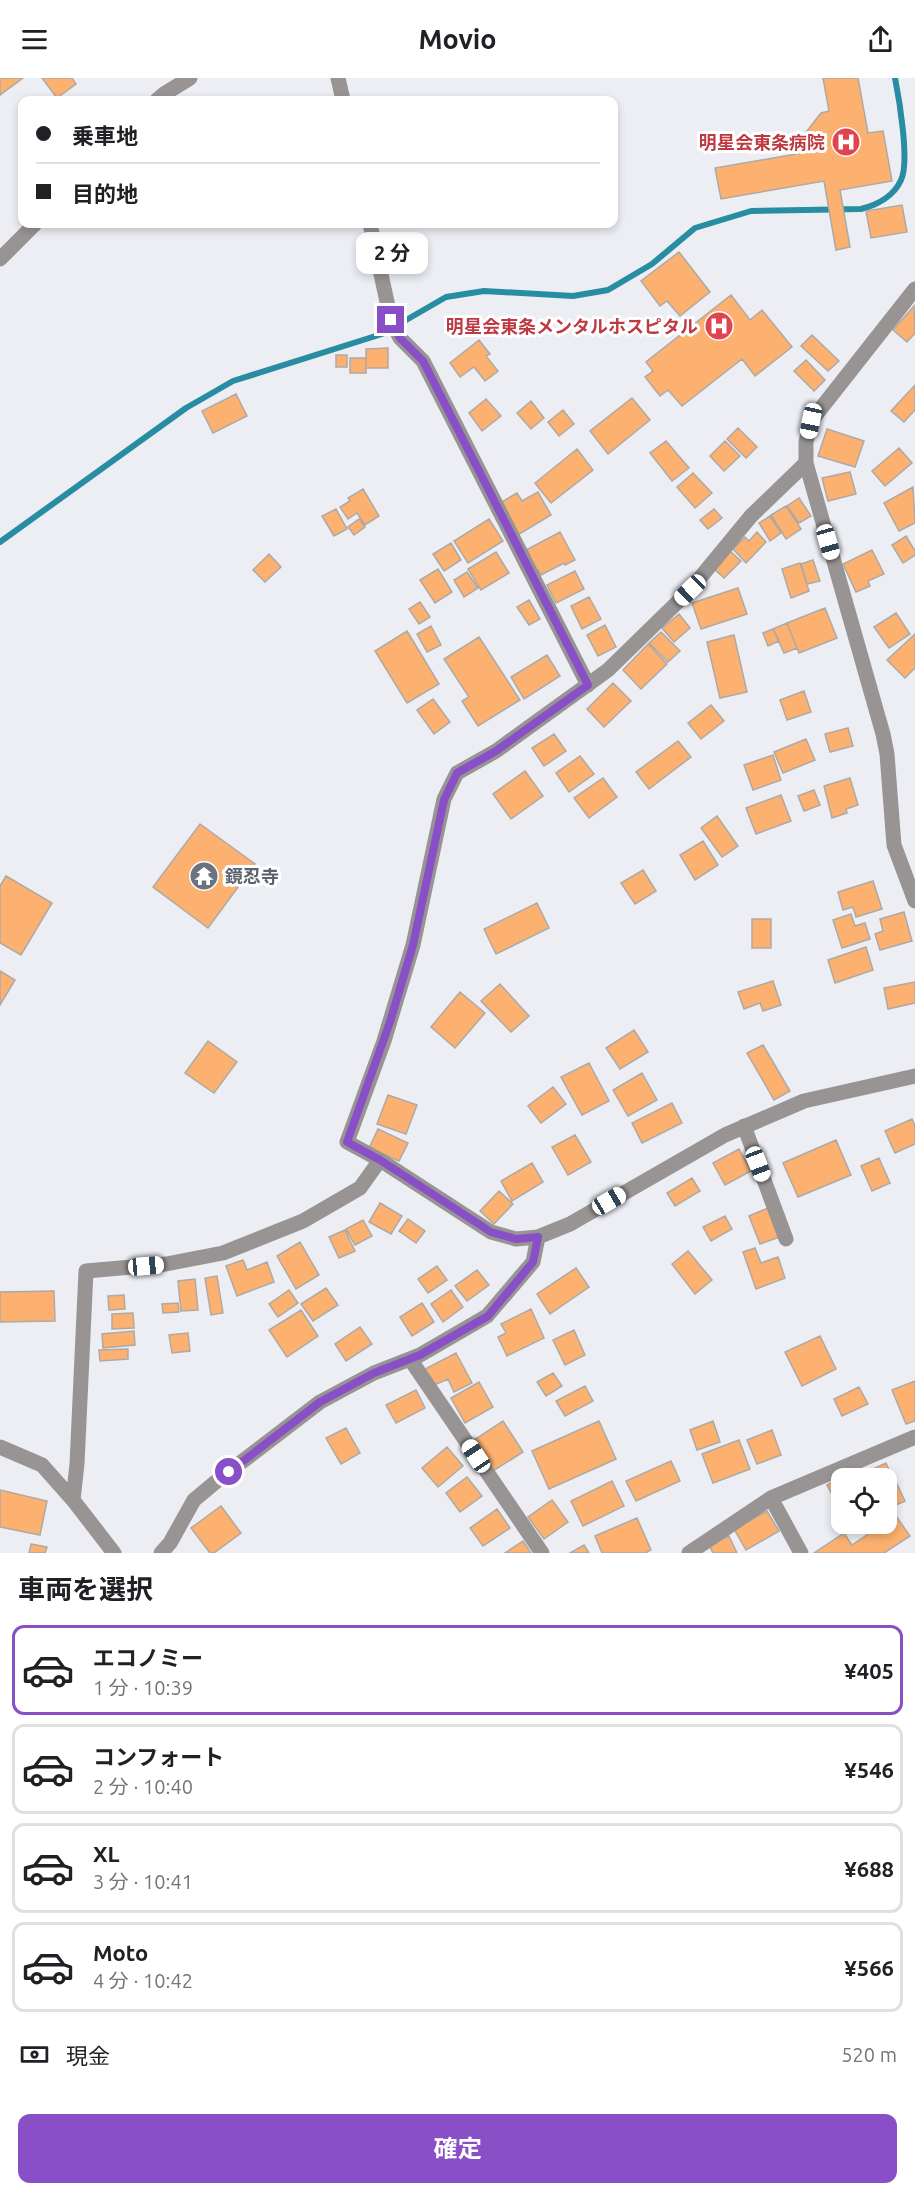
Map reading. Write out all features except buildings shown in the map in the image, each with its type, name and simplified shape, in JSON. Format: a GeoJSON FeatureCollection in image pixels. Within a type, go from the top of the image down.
{"type":"FeatureCollection","features":[{"type":"Feature","properties":{"kind":"street"},"geometry":{"type":"LineString","coordinates":[[162,96],[190,78]]}},
{"type":"Feature","properties":{"kind":"street"},"geometry":{"type":"LineString","coordinates":[[338,78],[342,96]]}},
{"type":"Feature","properties":{"kind":"street"},"geometry":{"type":"LineString","coordinates":[[0,259],[31,228]]}},
{"type":"Feature","properties":{"kind":"street"},"geometry":{"type":"LineString","coordinates":[[371,228],[391,320],[400,338],[423,361],[588,685]]}},
{"type":"Feature","properties":{"kind":"street"},"geometry":{"type":"LineString","coordinates":[[915,289],[811,421],[806,442],[806,463],[879,716],[887,754],[894,845],[915,901]]}},
{"type":"Feature","properties":{"kind":"street"},"geometry":{"type":"LineString","coordinates":[[806,463],[751,516],[690,590],[608,670],[496,751],[457,773],[444,800],[413,945],[384,1041],[347,1142],[380,1160],[491,1232],[516,1239],[538,1237],[570,1224],[744,1126],[804,1101],[915,1076]]}},
{"type":"Feature","properties":{"kind":"street"},"geometry":{"type":"LineString","coordinates":[[744,1126],[786,1239]]}},
{"type":"Feature","properties":{"kind":"street"},"geometry":{"type":"LineString","coordinates":[[73,1500],[77,1464],[86,1270],[166,1264],[223,1252],[303,1221],[360,1188],[380,1160]]}},
{"type":"Feature","properties":{"kind":"street"},"geometry":{"type":"LineString","coordinates":[[161,1553],[170,1543],[194,1500],[320,1402],[374,1373],[410,1359],[488,1316],[533,1262],[538,1237]]}},
{"type":"Feature","properties":{"kind":"street"},"geometry":{"type":"LineString","coordinates":[[410,1359],[542,1553]]}},
{"type":"Feature","properties":{"kind":"street"},"geometry":{"type":"LineString","coordinates":[[689,1553],[771,1498],[915,1437]]}},
{"type":"Feature","properties":{"kind":"street"},"geometry":{"type":"LineString","coordinates":[[0,1447],[42,1465],[73,1500],[114,1553]]}},
{"type":"Feature","properties":{"kind":"street"},"geometry":{"type":"LineString","coordinates":[[771,1498],[801,1553]]}},
{"type":"Feature","properties":{"kind":"waterway"},"geometry":{"type":"LineString","coordinates":[[0,542],[186,408],[233,381],[382,334],[446,297],[484,291],[573,296],[608,290],[652,264],[695,228],[751,211],[861,209],[879,202],[898,186],[903,171],[903,130],[895,78]]}},
{"type":"Feature","properties":{"kind":"place","name":"明星会東条病院"},"geometry":{"type":"Point","coordinates":[846,142]}},
{"type":"Feature","properties":{"kind":"place","name":"明星会東条メンタルホスピタル"},"geometry":{"type":"Point","coordinates":[719,326]}},
{"type":"Feature","properties":{"kind":"place","name":"鏡忍寺"},"geometry":{"type":"Point","coordinates":[204,876]}},
{"type":"Feature","properties":{"kind":"route"},"geometry":{"type":"LineString","coordinates":[[229,1472],[320,1402],[374,1373],[420,1355],[488,1316],[533,1262],[538,1237],[516,1239],[491,1232],[380,1160],[347,1142],[384,1041],[413,945],[444,800],[457,773],[496,751],[588,685],[423,361],[400,338],[391,320]]}}]}
